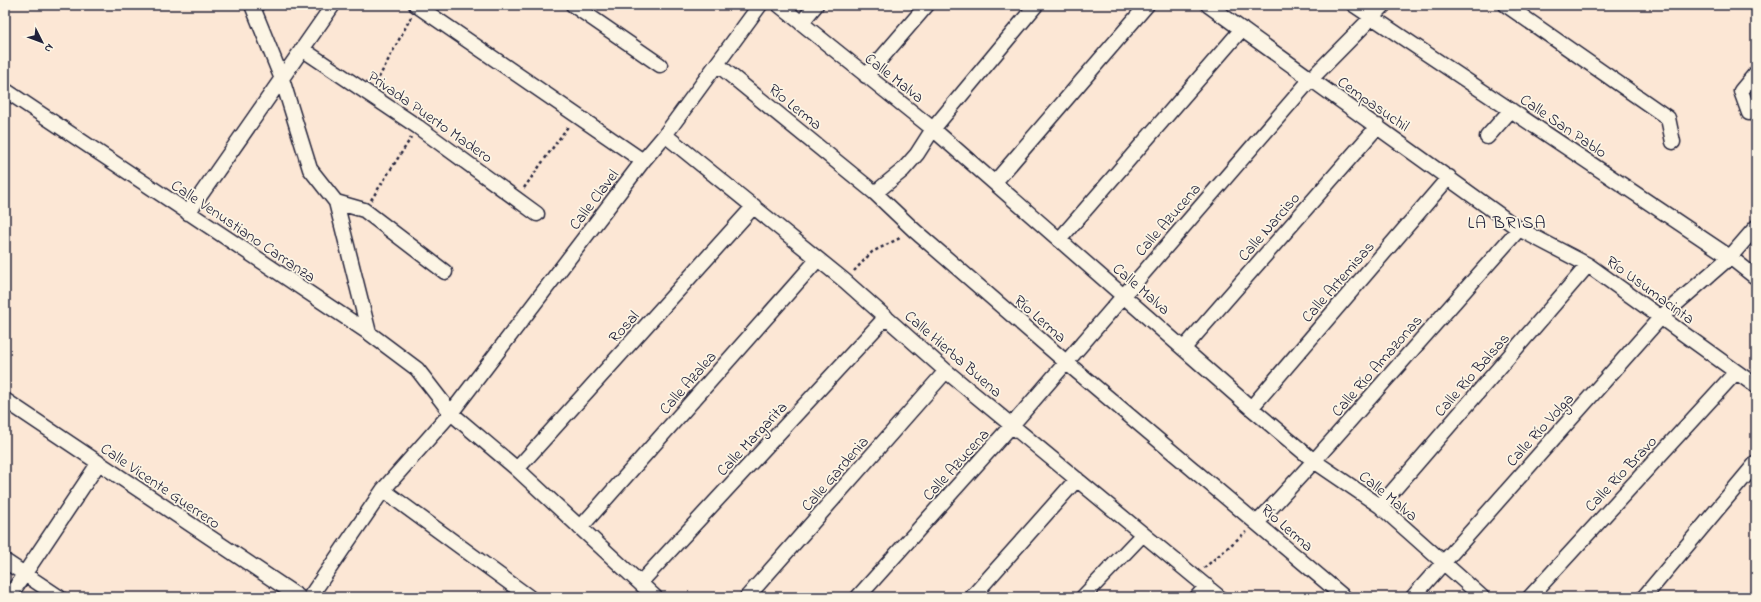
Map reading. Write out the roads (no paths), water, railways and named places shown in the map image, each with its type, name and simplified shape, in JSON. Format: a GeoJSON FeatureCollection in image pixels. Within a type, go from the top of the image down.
{"type":"FeatureCollection","features":[{"type":"Feature","properties":{"kind":"street"},"geometry":{"type":"LineString","coordinates":[[252,5],[282,79],[310,170],[336,202],[369,333]]}},
{"type":"Feature","properties":{"kind":"street"},"geometry":{"type":"LineString","coordinates":[[188,213],[333,5]]}},
{"type":"Feature","properties":{"kind":"street"},"geometry":{"type":"LineString","coordinates":[[416,5],[643,161]]}},
{"type":"Feature","properties":{"kind":"street"},"geometry":{"type":"LineString","coordinates":[[573,5],[660,65]]}},
{"type":"Feature","properties":{"kind":"street","name":"Calle Malva"},"geometry":{"type":"LineString","coordinates":[[779,5],[933,129],[995,182],[1059,240],[1124,294],[1251,408],[1314,461],[1380,506],[1442,563],[1482,597]]}},
{"type":"Feature","properties":{"kind":"street"},"geometry":{"type":"LineString","coordinates":[[801,23],[816,5]]}},
{"type":"Feature","properties":{"kind":"street"},"geometry":{"type":"LineString","coordinates":[[866,76],[927,5]]}},
{"type":"Feature","properties":{"kind":"street"},"geometry":{"type":"LineString","coordinates":[[874,192],[903,170],[917,154],[933,129],[1036,5]]}},
{"type":"Feature","properties":{"kind":"street"},"geometry":{"type":"LineString","coordinates":[[995,182],[1147,5]]}},
{"type":"Feature","properties":{"kind":"street","name":"Cempasuchil"},"geometry":{"type":"LineString","coordinates":[[1208,5],[1520,229]]}},
{"type":"Feature","properties":{"kind":"street","name":"Calle San Pablo"},"geometry":{"type":"LineString","coordinates":[[1354,5],[1730,257],[1754,276]]}},
{"type":"Feature","properties":{"kind":"street","name":"Calle Azucena"},"geometry":{"type":"LineString","coordinates":[[858,597],[1067,363],[1124,294],[1311,79],[1384,5]]}},
{"type":"Feature","properties":{"kind":"street"},"geometry":{"type":"LineString","coordinates":[[1506,5],[1668,118],[1673,142]]}},
{"type":"Feature","properties":{"kind":"street","name":"Calle Clavel"},"geometry":{"type":"LineString","coordinates":[[310,597],[384,490],[451,413],[643,161],[665,135],[717,64],[755,7]]}},
{"type":"Feature","properties":{"kind":"street"},"geometry":{"type":"LineString","coordinates":[[1059,240],[1242,28]]}},
{"type":"Feature","properties":{"kind":"street","name":"Privada Puerto Madero"},"geometry":{"type":"LineString","coordinates":[[302,49],[418,127],[537,214]]}},
{"type":"Feature","properties":{"kind":"street","name":"Río Lerma"},"geometry":{"type":"LineString","coordinates":[[717,64],[874,192],[915,231],[1067,363],[1344,597]]}},
{"type":"Feature","properties":{"kind":"street"},"geometry":{"type":"LineString","coordinates":[[1749,113],[1741,91],[1756,72]]}},
{"type":"Feature","properties":{"kind":"street","name":"Calle Venustiano Carranza"},"geometry":{"type":"LineString","coordinates":[[5,90],[369,333],[417,369],[451,413],[517,469],[655,597]]}},
{"type":"Feature","properties":{"kind":"street"},"geometry":{"type":"LineString","coordinates":[[1487,136],[1511,110]]}},
{"type":"Feature","properties":{"kind":"street","name":"Calle Narciso"},"geometry":{"type":"LineString","coordinates":[[1184,348],[1378,126]]}},
{"type":"Feature","properties":{"kind":"street","name":"Calle Hierba Buena"},"geometry":{"type":"LineString","coordinates":[[665,135],[845,281],[946,371],[1194,576],[1202,592],[1219,597]]}},
{"type":"Feature","properties":{"kind":"street","name":"Calle Artemisas"},"geometry":{"type":"LineString","coordinates":[[1251,408],[1449,177]]}},
{"type":"Feature","properties":{"kind":"street"},"geometry":{"type":"LineString","coordinates":[[336,202],[364,210],[445,272]]}},
{"type":"Feature","properties":{"kind":"street","name":"Rosal"},"geometry":{"type":"LineString","coordinates":[[517,469],[754,206]]}},
{"type":"Feature","properties":{"kind":"street","name":"Calle Río Volga"},"geometry":{"type":"LineString","coordinates":[[1413,597],[1661,317],[1730,257],[1756,227]]}},
{"type":"Feature","properties":{"kind":"street","name":"Río Usumacinta"},"geometry":{"type":"LineString","coordinates":[[1520,229],[1588,265],[1756,386]]}},
{"type":"Feature","properties":{"kind":"street","name":"Calle Río Amazonas"},"geometry":{"type":"LineString","coordinates":[[1257,523],[1520,229]]}},
{"type":"Feature","properties":{"kind":"street","name":"Calle Azalea"},"geometry":{"type":"LineString","coordinates":[[580,528],[818,259]]}},
{"type":"Feature","properties":{"kind":"street","name":"Calle Río Balsas"},"geometry":{"type":"LineString","coordinates":[[1380,506],[1588,265]]}},
{"type":"Feature","properties":{"kind":"street","name":"Calle Margarita"},"geometry":{"type":"LineString","coordinates":[[640,583],[886,317]]}},
{"type":"Feature","properties":{"kind":"street","name":"Calle Gardenia"},"geometry":{"type":"LineString","coordinates":[[747,597],[946,371]]}},
{"type":"Feature","properties":{"kind":"street","name":"Calle Río Bravo"},"geometry":{"type":"LineString","coordinates":[[1530,597],[1736,372]]}},
{"type":"Feature","properties":{"kind":"street","name":"Calle Vicente Guerrero"},"geometry":{"type":"LineString","coordinates":[[5,400],[98,464],[299,597]]}},
{"type":"Feature","properties":{"kind":"street"},"geometry":{"type":"LineString","coordinates":[[1644,597],[1756,463]]}},
{"type":"Feature","properties":{"kind":"street"},"geometry":{"type":"LineString","coordinates":[[9,597],[98,464]]}},
{"type":"Feature","properties":{"kind":"street"},"geometry":{"type":"LineString","coordinates":[[972,597],[1077,479]]}},
{"type":"Feature","properties":{"kind":"street"},"geometry":{"type":"LineString","coordinates":[[384,490],[529,597]]}},
{"type":"Feature","properties":{"kind":"street"},"geometry":{"type":"LineString","coordinates":[[1083,597],[1143,534]]}},
{"type":"Feature","properties":{"kind":"street"},"geometry":{"type":"LineString","coordinates":[[5,562],[59,597]]}},
{"type":"Feature","properties":{"kind":"district","name":"LA BRISA"},"geometry":{"type":"Point","coordinates":[1507,222]}}]}
